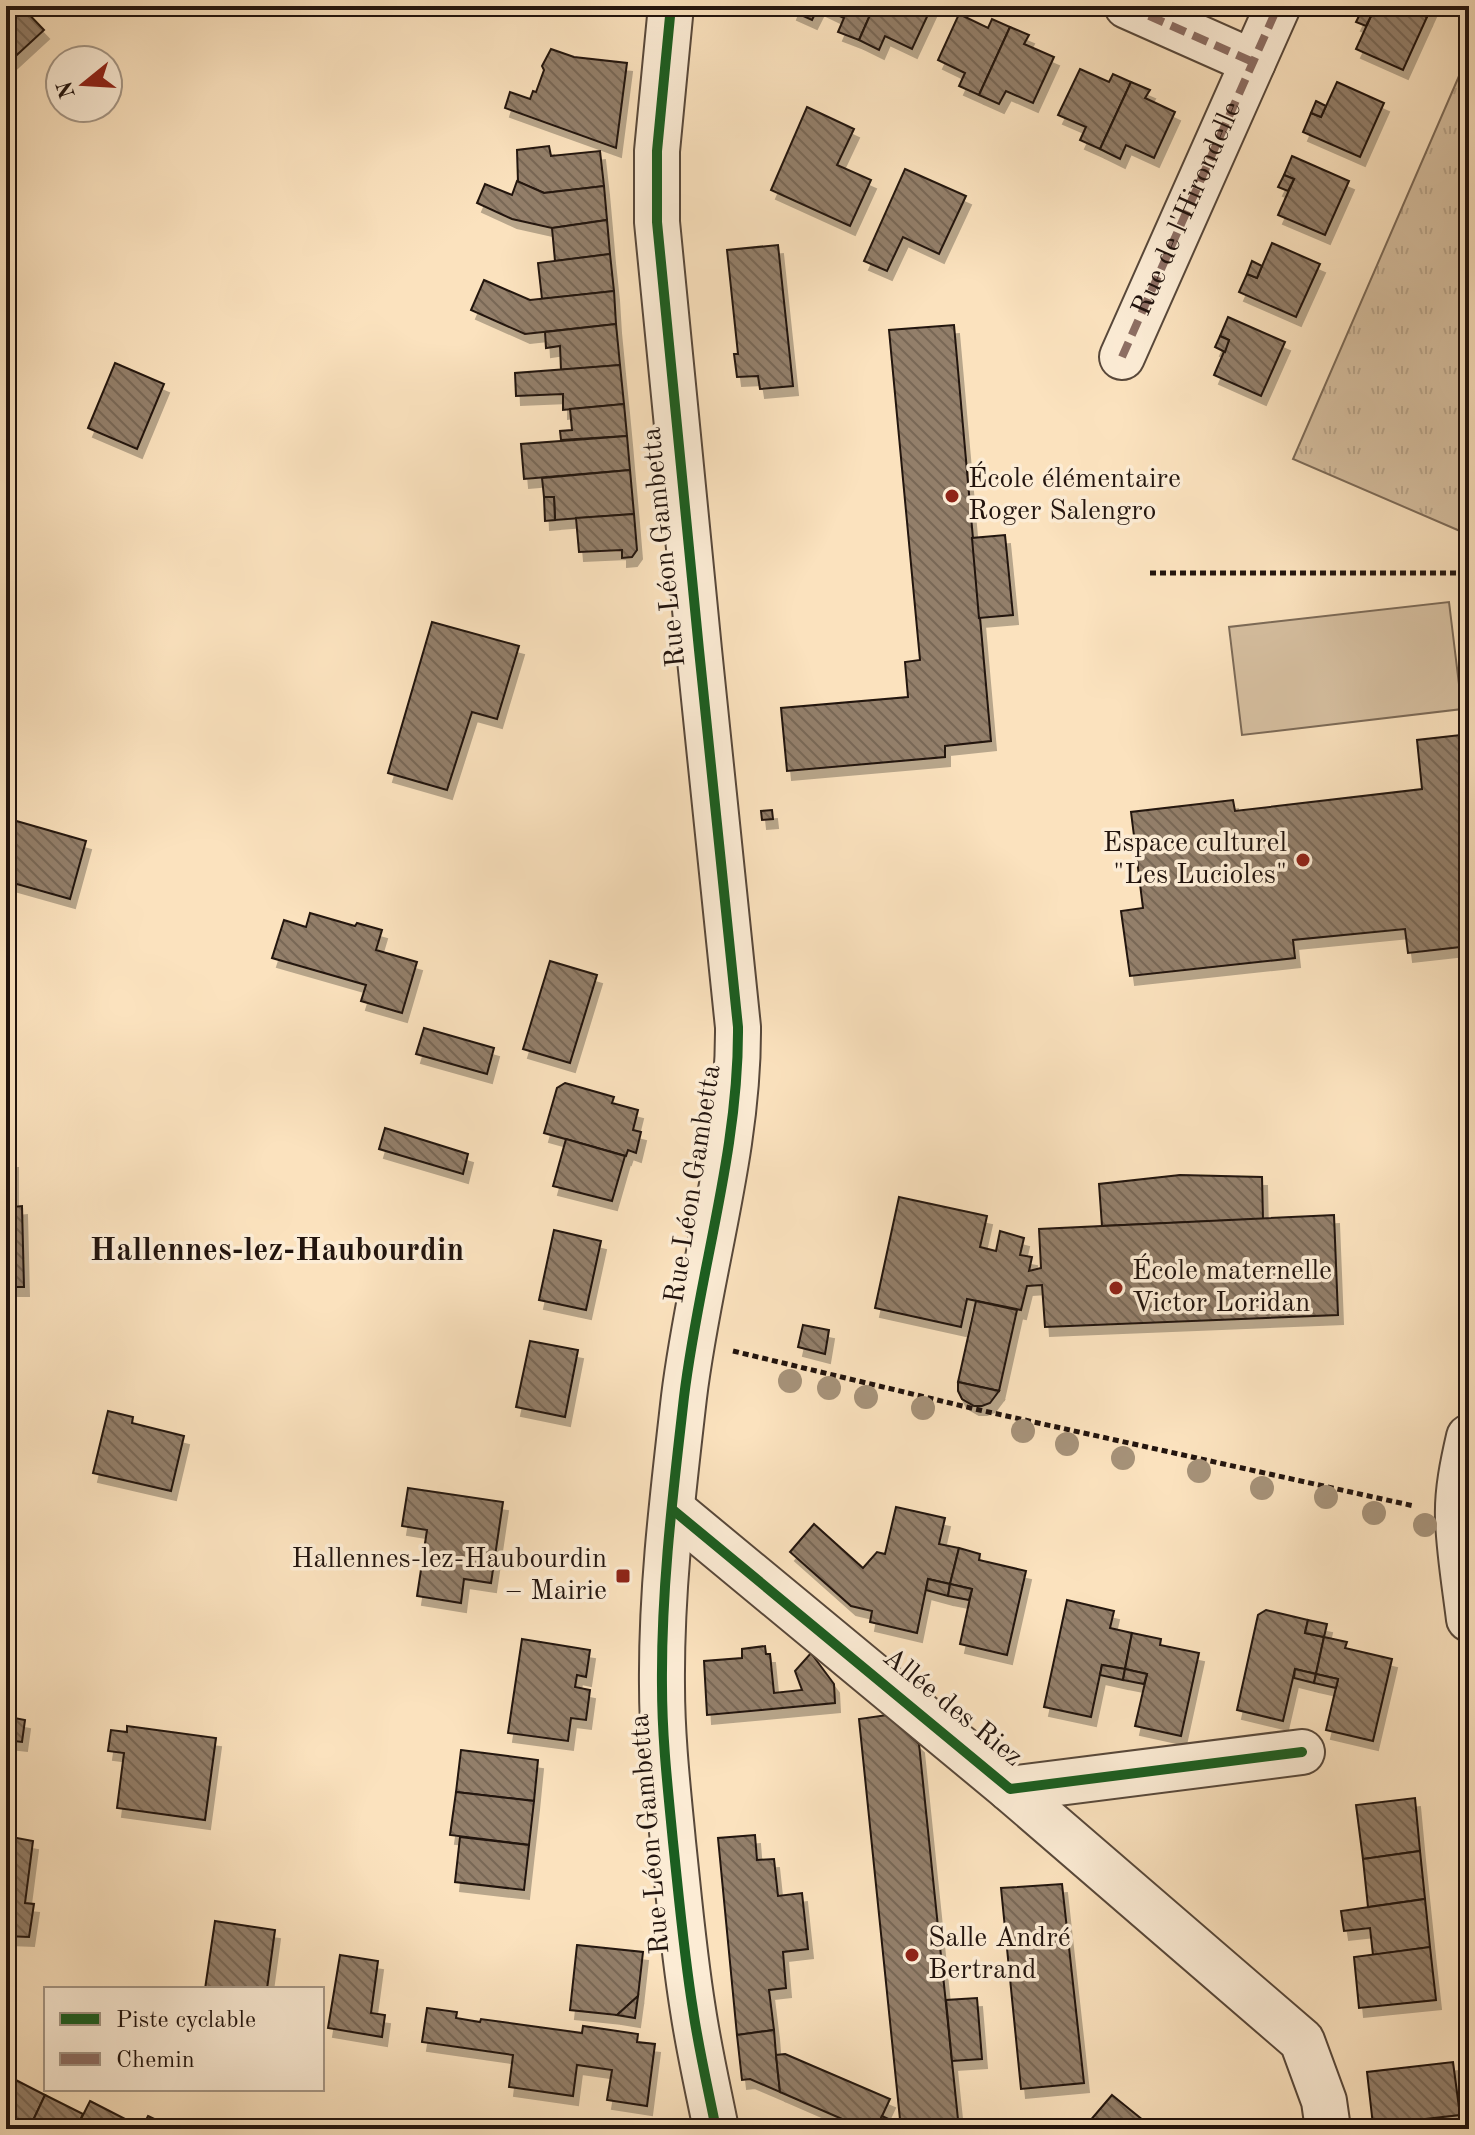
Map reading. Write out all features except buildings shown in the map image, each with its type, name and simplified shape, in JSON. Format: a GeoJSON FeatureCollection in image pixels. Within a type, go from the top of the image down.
{"type":"FeatureCollection","features":[{"type":"Feature","properties":{"kind":"street","name":"Rue Léon Gambetta"},"geometry":{"type":"LineString","coordinates":[[671,6],[657,151],[657,222],[738,1027],[732,1122],[692,1341],[679,1439],[663,1611],[664,1760],[693,2009],[716,2129]]}},
{"type":"Feature","properties":{"kind":"street"},"geometry":{"type":"LineString","coordinates":[[1127,6],[1253,62]]}},
{"type":"Feature","properties":{"kind":"street","name":"Rue de l'Hirondelle"},"geometry":{"type":"LineString","coordinates":[[1122,357],[1278,6]]}},
{"type":"Feature","properties":{"kind":"street"},"geometry":{"type":"LineString","coordinates":[[1469,1437],[1458,1516],[1469,1619]]}},
{"type":"Feature","properties":{"kind":"street","name":"Allée des Riez"},"geometry":{"type":"LineString","coordinates":[[673,1510],[1010,1789],[1302,1752]]}},
{"type":"Feature","properties":{"kind":"street"},"geometry":{"type":"LineString","coordinates":[[1010,1789],[1302,2041],[1324,2101],[1328,2129]]}},
{"type":"Feature","properties":{"kind":"path"},"geometry":{"type":"LineString","coordinates":[[1469,244],[1466,248],[1469,278]]}},
{"type":"Feature","properties":{"kind":"path"},"geometry":{"type":"LineString","coordinates":[[1150,573],[1469,573]]}},
{"type":"Feature","properties":{"kind":"path"},"geometry":{"type":"LineString","coordinates":[[692,1341],[975,1409],[1458,1516]]}},
{"type":"Feature","properties":{"kind":"green space"},"geometry":{"type":"Polygon","coordinates":[[[1469,53],[1469,613],[1460,531],[1293,459],[1469,53]]]}},
{"type":"Feature","properties":{"kind":"green space"},"geometry":{"type":"Polygon","coordinates":[[[1449,602],[1462,709],[1242,735],[1229,627],[1449,602]]]}},
{"type":"Feature","properties":{"kind":"marked path"},"geometry":{"type":"LineString","coordinates":[[1127,6],[1253,62]]}},
{"type":"Feature","properties":{"kind":"marked path"},"geometry":{"type":"LineString","coordinates":[[1122,357],[1278,6]]}},
{"type":"Feature","properties":{"kind":"cycle path"},"geometry":{"type":"LineString","coordinates":[[671,6],[657,151],[657,222],[738,1027],[732,1120],[684,1397],[668,1541],[662,1650],[664,1744],[682,1926],[695,2025],[716,2129]]}},
{"type":"Feature","properties":{"kind":"cycle path"},"geometry":{"type":"LineString","coordinates":[[673,1510],[1010,1789],[1302,1752]]}},
{"type":"Feature","properties":{"kind":"place","name":"École élémentaire Roger Salengro"},"geometry":{"type":"Point","coordinates":[952,496]}},
{"type":"Feature","properties":{"kind":"place","name":"Espace culturel \"Les Lucioles\""},"geometry":{"type":"Point","coordinates":[1303,860]}},
{"type":"Feature","properties":{"kind":"place","name":"École maternelle Victor Loridan"},"geometry":{"type":"Point","coordinates":[1116,1288]}},
{"type":"Feature","properties":{"kind":"place","name":"Hallennes-lez-Haubourdin – Mairie"},"geometry":{"type":"Point","coordinates":[623,1576]}},
{"type":"Feature","properties":{"kind":"place","name":"Salle André Bertrand"},"geometry":{"type":"Point","coordinates":[912,1955]}},
{"type":"Feature","properties":{"kind":"district","name":"Hallennes-lez-Haubourdin"},"geometry":{"type":"Point","coordinates":[277,1252]}}]}
